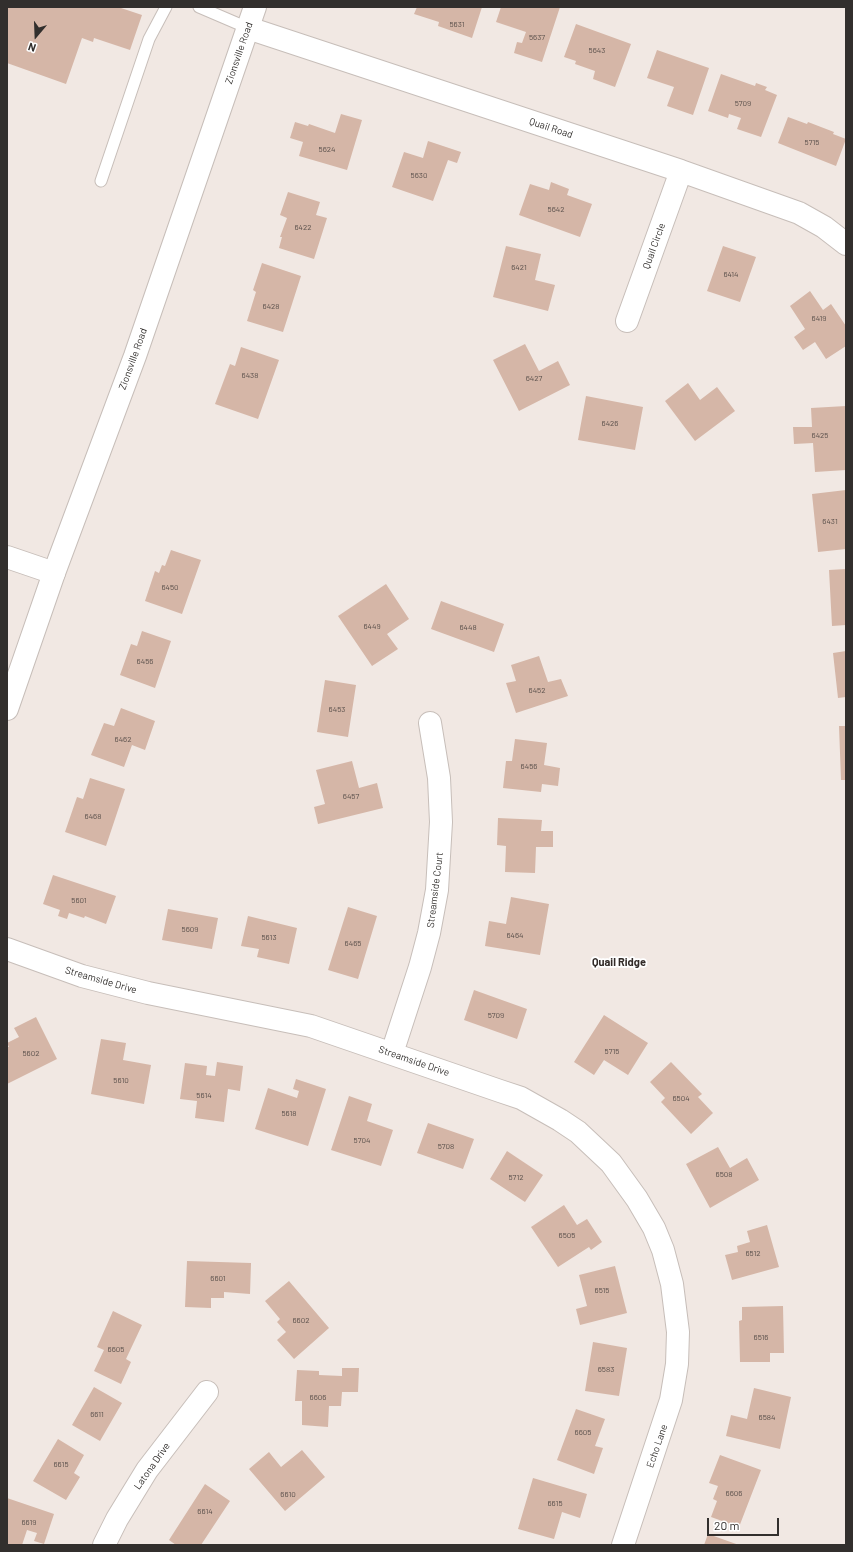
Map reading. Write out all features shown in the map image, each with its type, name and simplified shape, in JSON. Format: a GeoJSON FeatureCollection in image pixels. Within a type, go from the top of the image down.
{"type":"FeatureCollection","features":[{"type":"Feature","properties":{"kind":"street","name":"Zionsville Road"},"geometry":{"type":"LineString","coordinates":[[7,709],[54,573],[135,356],[255,7]]}},
{"type":"Feature","properties":{"kind":"street","name":"Quail Road"},"geometry":{"type":"LineString","coordinates":[[248,28],[681,171],[799,213],[824,227],[846,244]]}},
{"type":"Feature","properties":{"kind":"street","name":"Quail Circle"},"geometry":{"type":"LineString","coordinates":[[627,321],[681,171]]}},
{"type":"Feature","properties":{"kind":"street"},"geometry":{"type":"LineString","coordinates":[[7,557],[54,573]]}},
{"type":"Feature","properties":{"kind":"street","name":"Streamside Court"},"geometry":{"type":"LineString","coordinates":[[392,1053],[420,967],[429,933],[437,890],[441,822],[439,778],[430,723]]}},
{"type":"Feature","properties":{"kind":"street","name":"Streamside Drive"},"geometry":{"type":"LineString","coordinates":[[7,949],[82,976],[148,993],[311,1026],[521,1098],[578,1132],[611,1163],[634,1194],[654,1228],[663,1250],[672,1284],[678,1344]]}},
{"type":"Feature","properties":{"kind":"street","name":"Echo Lane"},"geometry":{"type":"LineString","coordinates":[[623,1545],[667,1418],[677,1364],[678,1344]]}},
{"type":"Feature","properties":{"kind":"street","name":"Latona Drive"},"geometry":{"type":"LineString","coordinates":[[104,1545],[117,1519],[147,1470],[207,1392]]}},
{"type":"Feature","properties":{"kind":"lane"},"geometry":{"type":"LineString","coordinates":[[101,181],[149,39],[166,7]]}},
{"type":"Feature","properties":{"kind":"lane"},"geometry":{"type":"LineString","coordinates":[[199,7],[248,28]]}},
{"type":"Feature","properties":{"kind":"building"},"geometry":{"type":"Polygon","coordinates":[[[7,7],[118,7],[142,15],[130,50],[94,38],[93,42],[82,38],[66,84],[7,63],[7,7]]]}},
{"type":"Feature","properties":{"kind":"building"},"geometry":{"type":"Polygon","coordinates":[[[417,7],[482,7],[472,38],[438,26],[439,22],[414,14],[417,7]]]}},
{"type":"Feature","properties":{"kind":"building"},"geometry":{"type":"Polygon","coordinates":[[[501,7],[560,7],[542,62],[514,53],[517,42],[522,43],[526,32],[496,22],[501,7]]]}},
{"type":"Feature","properties":{"kind":"building"},"geometry":{"type":"Polygon","coordinates":[[[576,24],[631,44],[615,87],[593,79],[595,71],[575,64],[576,61],[564,57],[576,24]]]}},
{"type":"Feature","properties":{"kind":"building"},"geometry":{"type":"Polygon","coordinates":[[[657,50],[709,68],[693,115],[667,106],[674,87],[647,78],[657,50]]]}},
{"type":"Feature","properties":{"kind":"building"},"geometry":{"type":"Polygon","coordinates":[[[721,74],[755,86],[756,83],[767,87],[765,90],[777,95],[761,137],[737,129],[741,118],[729,114],[728,118],[708,111],[721,74]]]}},
{"type":"Feature","properties":{"kind":"building"},"geometry":{"type":"Polygon","coordinates":[[[341,114],[362,120],[347,170],[299,156],[303,142],[290,138],[295,122],[308,126],[309,124],[335,133],[341,114]]]}},
{"type":"Feature","properties":{"kind":"building"},"geometry":{"type":"Polygon","coordinates":[[[788,117],[807,124],[808,122],[834,132],[833,134],[846,139],[836,166],[778,143],[788,117]]]}},
{"type":"Feature","properties":{"kind":"building"},"geometry":{"type":"Polygon","coordinates":[[[428,141],[461,152],[457,163],[448,160],[433,201],[392,187],[404,152],[423,158],[428,141]]]}},
{"type":"Feature","properties":{"kind":"building"},"geometry":{"type":"Polygon","coordinates":[[[551,182],[569,189],[567,195],[592,204],[580,237],[519,215],[530,184],[549,190],[551,182]]]}},
{"type":"Feature","properties":{"kind":"building"},"geometry":{"type":"Polygon","coordinates":[[[288,192],[320,202],[316,215],[327,218],[314,259],[279,248],[282,237],[280,237],[287,218],[280,215],[288,192]]]}},
{"type":"Feature","properties":{"kind":"building"},"geometry":{"type":"Polygon","coordinates":[[[506,246],[541,254],[535,280],[555,285],[548,311],[493,297],[506,246]]]}},
{"type":"Feature","properties":{"kind":"building"},"geometry":{"type":"Polygon","coordinates":[[[723,246],[756,257],[740,302],[707,291],[723,246]]]}},
{"type":"Feature","properties":{"kind":"building"},"geometry":{"type":"Polygon","coordinates":[[[262,263],[301,276],[283,332],[247,321],[256,292],[253,290],[262,263]]]}},
{"type":"Feature","properties":{"kind":"building"},"geometry":{"type":"Polygon","coordinates":[[[810,291],[823,310],[831,304],[846,326],[846,346],[826,359],[815,342],[803,350],[794,337],[805,329],[790,306],[810,291]]]}},
{"type":"Feature","properties":{"kind":"building"},"geometry":{"type":"Polygon","coordinates":[[[525,344],[539,371],[558,361],[570,385],[519,411],[493,360],[525,344]]]}},
{"type":"Feature","properties":{"kind":"building"},"geometry":{"type":"Polygon","coordinates":[[[241,347],[279,360],[258,419],[215,404],[230,364],[235,366],[241,347]]]}},
{"type":"Feature","properties":{"kind":"building"},"geometry":{"type":"Polygon","coordinates":[[[688,383],[700,400],[717,387],[735,411],[695,441],[665,401],[688,383]]]}},
{"type":"Feature","properties":{"kind":"building"},"geometry":{"type":"Polygon","coordinates":[[[586,396],[643,407],[635,450],[578,440],[586,396]]]}},
{"type":"Feature","properties":{"kind":"building"},"geometry":{"type":"Polygon","coordinates":[[[846,406],[846,470],[815,472],[813,443],[794,444],[793,427],[812,427],[811,408],[846,406]]]}},
{"type":"Feature","properties":{"kind":"building"},"geometry":{"type":"Polygon","coordinates":[[[846,490],[846,549],[818,552],[812,494],[846,490]]]}},
{"type":"Feature","properties":{"kind":"building"},"geometry":{"type":"Polygon","coordinates":[[[171,550],[201,560],[182,614],[145,601],[155,571],[159,573],[162,565],[165,566],[171,550]]]}},
{"type":"Feature","properties":{"kind":"building"},"geometry":{"type":"Polygon","coordinates":[[[846,569],[846,625],[832,626],[829,570],[846,569]]]}},
{"type":"Feature","properties":{"kind":"building"},"geometry":{"type":"Polygon","coordinates":[[[386,584],[409,619],[387,634],[398,649],[372,666],[338,616],[386,584]]]}},
{"type":"Feature","properties":{"kind":"building"},"geometry":{"type":"Polygon","coordinates":[[[441,601],[504,624],[494,652],[431,629],[441,601]]]}},
{"type":"Feature","properties":{"kind":"building"},"geometry":{"type":"Polygon","coordinates":[[[142,631],[171,641],[155,688],[120,675],[131,644],[137,646],[142,631]]]}},
{"type":"Feature","properties":{"kind":"building"},"geometry":{"type":"Polygon","coordinates":[[[846,651],[846,697],[838,698],[833,653],[846,651]]]}},
{"type":"Feature","properties":{"kind":"building"},"geometry":{"type":"Polygon","coordinates":[[[539,656],[548,682],[561,679],[568,696],[516,713],[506,683],[516,681],[511,665],[539,656]]]}},
{"type":"Feature","properties":{"kind":"building"},"geometry":{"type":"Polygon","coordinates":[[[325,680],[356,685],[348,737],[317,732],[325,680]]]}},
{"type":"Feature","properties":{"kind":"building"},"geometry":{"type":"Polygon","coordinates":[[[121,708],[155,721],[145,750],[132,745],[124,767],[91,755],[104,723],[114,726],[121,708]]]}},
{"type":"Feature","properties":{"kind":"building"},"geometry":{"type":"Polygon","coordinates":[[[839,726],[846,726],[846,780],[841,780],[839,726]]]}},
{"type":"Feature","properties":{"kind":"building"},"geometry":{"type":"Polygon","coordinates":[[[515,739],[547,743],[544,765],[560,768],[558,786],[542,784],[541,792],[503,788],[506,761],[512,761],[515,739]]]}},
{"type":"Feature","properties":{"kind":"building"},"geometry":{"type":"Polygon","coordinates":[[[352,761],[359,788],[377,783],[383,808],[318,824],[314,807],[325,804],[316,770],[352,761]]]}},
{"type":"Feature","properties":{"kind":"building"},"geometry":{"type":"Polygon","coordinates":[[[90,778],[125,789],[106,846],[65,832],[77,797],[83,799],[90,778]]]}},
{"type":"Feature","properties":{"kind":"building"},"geometry":{"type":"Polygon","coordinates":[[[498,818],[542,820],[541,831],[553,831],[553,847],[536,847],[535,873],[505,872],[506,846],[497,845],[498,818]]]}},
{"type":"Feature","properties":{"kind":"building"},"geometry":{"type":"Polygon","coordinates":[[[53,875],[116,896],[106,924],[85,916],[84,918],[69,913],[67,919],[58,916],[60,910],[43,904],[53,875]]]}},
{"type":"Feature","properties":{"kind":"building"},"geometry":{"type":"Polygon","coordinates":[[[511,897],[549,904],[540,955],[485,946],[489,921],[506,924],[511,897]]]}},
{"type":"Feature","properties":{"kind":"building"},"geometry":{"type":"Polygon","coordinates":[[[348,907],[377,916],[358,979],[328,970],[348,907]]]}},
{"type":"Feature","properties":{"kind":"building"},"geometry":{"type":"Polygon","coordinates":[[[168,909],[218,918],[212,949],[162,940],[168,909]]]}},
{"type":"Feature","properties":{"kind":"building"},"geometry":{"type":"Polygon","coordinates":[[[248,916],[297,928],[289,964],[257,957],[259,949],[241,946],[248,916]]]}},
{"type":"Feature","properties":{"kind":"building"},"geometry":{"type":"Polygon","coordinates":[[[474,990],[527,1009],[517,1039],[464,1020],[474,990]]]}},
{"type":"Feature","properties":{"kind":"building"},"geometry":{"type":"Polygon","coordinates":[[[604,1015],[648,1043],[628,1075],[604,1060],[594,1075],[574,1062],[604,1015]]]}},
{"type":"Feature","properties":{"kind":"building"},"geometry":{"type":"Polygon","coordinates":[[[36,1017],[57,1059],[7,1084],[7,1047],[9,1047],[7,1043],[19,1037],[14,1028],[36,1017]]]}},
{"type":"Feature","properties":{"kind":"building"},"geometry":{"type":"Polygon","coordinates":[[[101,1039],[126,1043],[123,1060],[151,1065],[144,1104],[91,1094],[101,1039]]]}},
{"type":"Feature","properties":{"kind":"building"},"geometry":{"type":"Polygon","coordinates":[[[217,1062],[243,1066],[240,1091],[228,1089],[224,1122],[195,1118],[197,1101],[180,1099],[185,1063],[207,1066],[206,1075],[215,1076],[217,1062]]]}},
{"type":"Feature","properties":{"kind":"building"},"geometry":{"type":"Polygon","coordinates":[[[671,1062],[702,1094],[698,1097],[713,1113],[691,1134],[661,1102],[665,1098],[650,1082],[671,1062]]]}},
{"type":"Feature","properties":{"kind":"building"},"geometry":{"type":"Polygon","coordinates":[[[296,1079],[326,1089],[308,1146],[255,1129],[268,1088],[297,1098],[299,1091],[293,1089],[296,1079]]]}},
{"type":"Feature","properties":{"kind":"building"},"geometry":{"type":"Polygon","coordinates":[[[349,1096],[372,1104],[367,1121],[393,1130],[381,1166],[331,1150],[349,1096]]]}},
{"type":"Feature","properties":{"kind":"building"},"geometry":{"type":"Polygon","coordinates":[[[428,1123],[474,1139],[463,1169],[417,1153],[428,1123]]]}},
{"type":"Feature","properties":{"kind":"building"},"geometry":{"type":"Polygon","coordinates":[[[718,1147],[730,1168],[747,1158],[759,1180],[710,1208],[686,1164],[718,1147]]]}},
{"type":"Feature","properties":{"kind":"building"},"geometry":{"type":"Polygon","coordinates":[[[507,1151],[543,1175],[525,1202],[490,1179],[507,1151]]]}},
{"type":"Feature","properties":{"kind":"building"},"geometry":{"type":"Polygon","coordinates":[[[564,1205],[577,1225],[587,1219],[602,1242],[591,1250],[589,1247],[558,1267],[531,1227],[564,1205]]]}},
{"type":"Feature","properties":{"kind":"building"},"geometry":{"type":"Polygon","coordinates":[[[767,1225],[779,1267],[732,1280],[725,1255],[738,1252],[737,1246],[750,1242],[747,1231],[767,1225]]]}},
{"type":"Feature","properties":{"kind":"building"},"geometry":{"type":"Polygon","coordinates":[[[187,1261],[251,1263],[250,1294],[224,1292],[224,1298],[211,1298],[211,1308],[185,1307],[187,1261]]]}},
{"type":"Feature","properties":{"kind":"building"},"geometry":{"type":"Polygon","coordinates":[[[615,1266],[627,1313],[580,1325],[576,1309],[587,1306],[579,1275],[615,1266]]]}},
{"type":"Feature","properties":{"kind":"building"},"geometry":{"type":"Polygon","coordinates":[[[289,1281],[329,1328],[294,1359],[277,1340],[286,1332],[277,1322],[280,1319],[265,1301],[289,1281]]]}},
{"type":"Feature","properties":{"kind":"building"},"geometry":{"type":"Polygon","coordinates":[[[783,1306],[784,1353],[770,1353],[770,1362],[740,1362],[739,1321],[742,1320],[742,1307],[783,1306]]]}},
{"type":"Feature","properties":{"kind":"building"},"geometry":{"type":"Polygon","coordinates":[[[113,1311],[142,1325],[126,1359],[131,1362],[121,1384],[94,1371],[104,1350],[97,1347],[113,1311]]]}},
{"type":"Feature","properties":{"kind":"building"},"geometry":{"type":"Polygon","coordinates":[[[593,1342],[627,1348],[619,1396],[585,1391],[593,1342]]]}},
{"type":"Feature","properties":{"kind":"building"},"geometry":{"type":"Polygon","coordinates":[[[342,1368],[359,1368],[358,1392],[342,1392],[341,1406],[329,1406],[328,1427],[302,1425],[302,1401],[295,1401],[297,1370],[319,1371],[319,1375],[342,1376],[342,1368]]]}},
{"type":"Feature","properties":{"kind":"building"},"geometry":{"type":"Polygon","coordinates":[[[94,1387],[122,1403],[100,1441],[72,1425],[94,1387]]]}},
{"type":"Feature","properties":{"kind":"building"},"geometry":{"type":"Polygon","coordinates":[[[754,1388],[791,1397],[780,1449],[726,1436],[731,1415],[747,1419],[754,1388]]]}},
{"type":"Feature","properties":{"kind":"building"},"geometry":{"type":"Polygon","coordinates":[[[576,1409],[605,1419],[595,1446],[603,1448],[594,1474],[557,1460],[576,1409]]]}},
{"type":"Feature","properties":{"kind":"building"},"geometry":{"type":"Polygon","coordinates":[[[58,1439],[84,1455],[74,1473],[80,1477],[66,1500],[33,1481],[58,1439]]]}},
{"type":"Feature","properties":{"kind":"building"},"geometry":{"type":"Polygon","coordinates":[[[302,1450],[325,1477],[285,1511],[249,1469],[269,1452],[281,1467],[302,1450]]]}},
{"type":"Feature","properties":{"kind":"building"},"geometry":{"type":"Polygon","coordinates":[[[720,1455],[761,1470],[739,1527],[711,1517],[717,1501],[713,1499],[718,1486],[709,1483],[720,1455]]]}},
{"type":"Feature","properties":{"kind":"building"},"geometry":{"type":"Polygon","coordinates":[[[533,1478],[587,1494],[580,1518],[562,1512],[554,1539],[518,1529],[533,1478]]]}},
{"type":"Feature","properties":{"kind":"building"},"geometry":{"type":"Polygon","coordinates":[[[205,1484],[230,1501],[201,1545],[176,1545],[169,1540],[205,1484]]]}},
{"type":"Feature","properties":{"kind":"building"},"geometry":{"type":"Polygon","coordinates":[[[7,1498],[54,1514],[44,1544],[34,1541],[37,1533],[27,1530],[22,1545],[7,1545],[7,1498]]]}},
{"type":"Feature","properties":{"kind":"building"},"geometry":{"type":"Polygon","coordinates":[[[708,1534],[739,1545],[704,1545],[708,1534]]]}},
{"type":"Feature","properties":{"kind":"district","name":"Quail Ridge"},"geometry":{"type":"Point","coordinates":[619,962]}}]}
